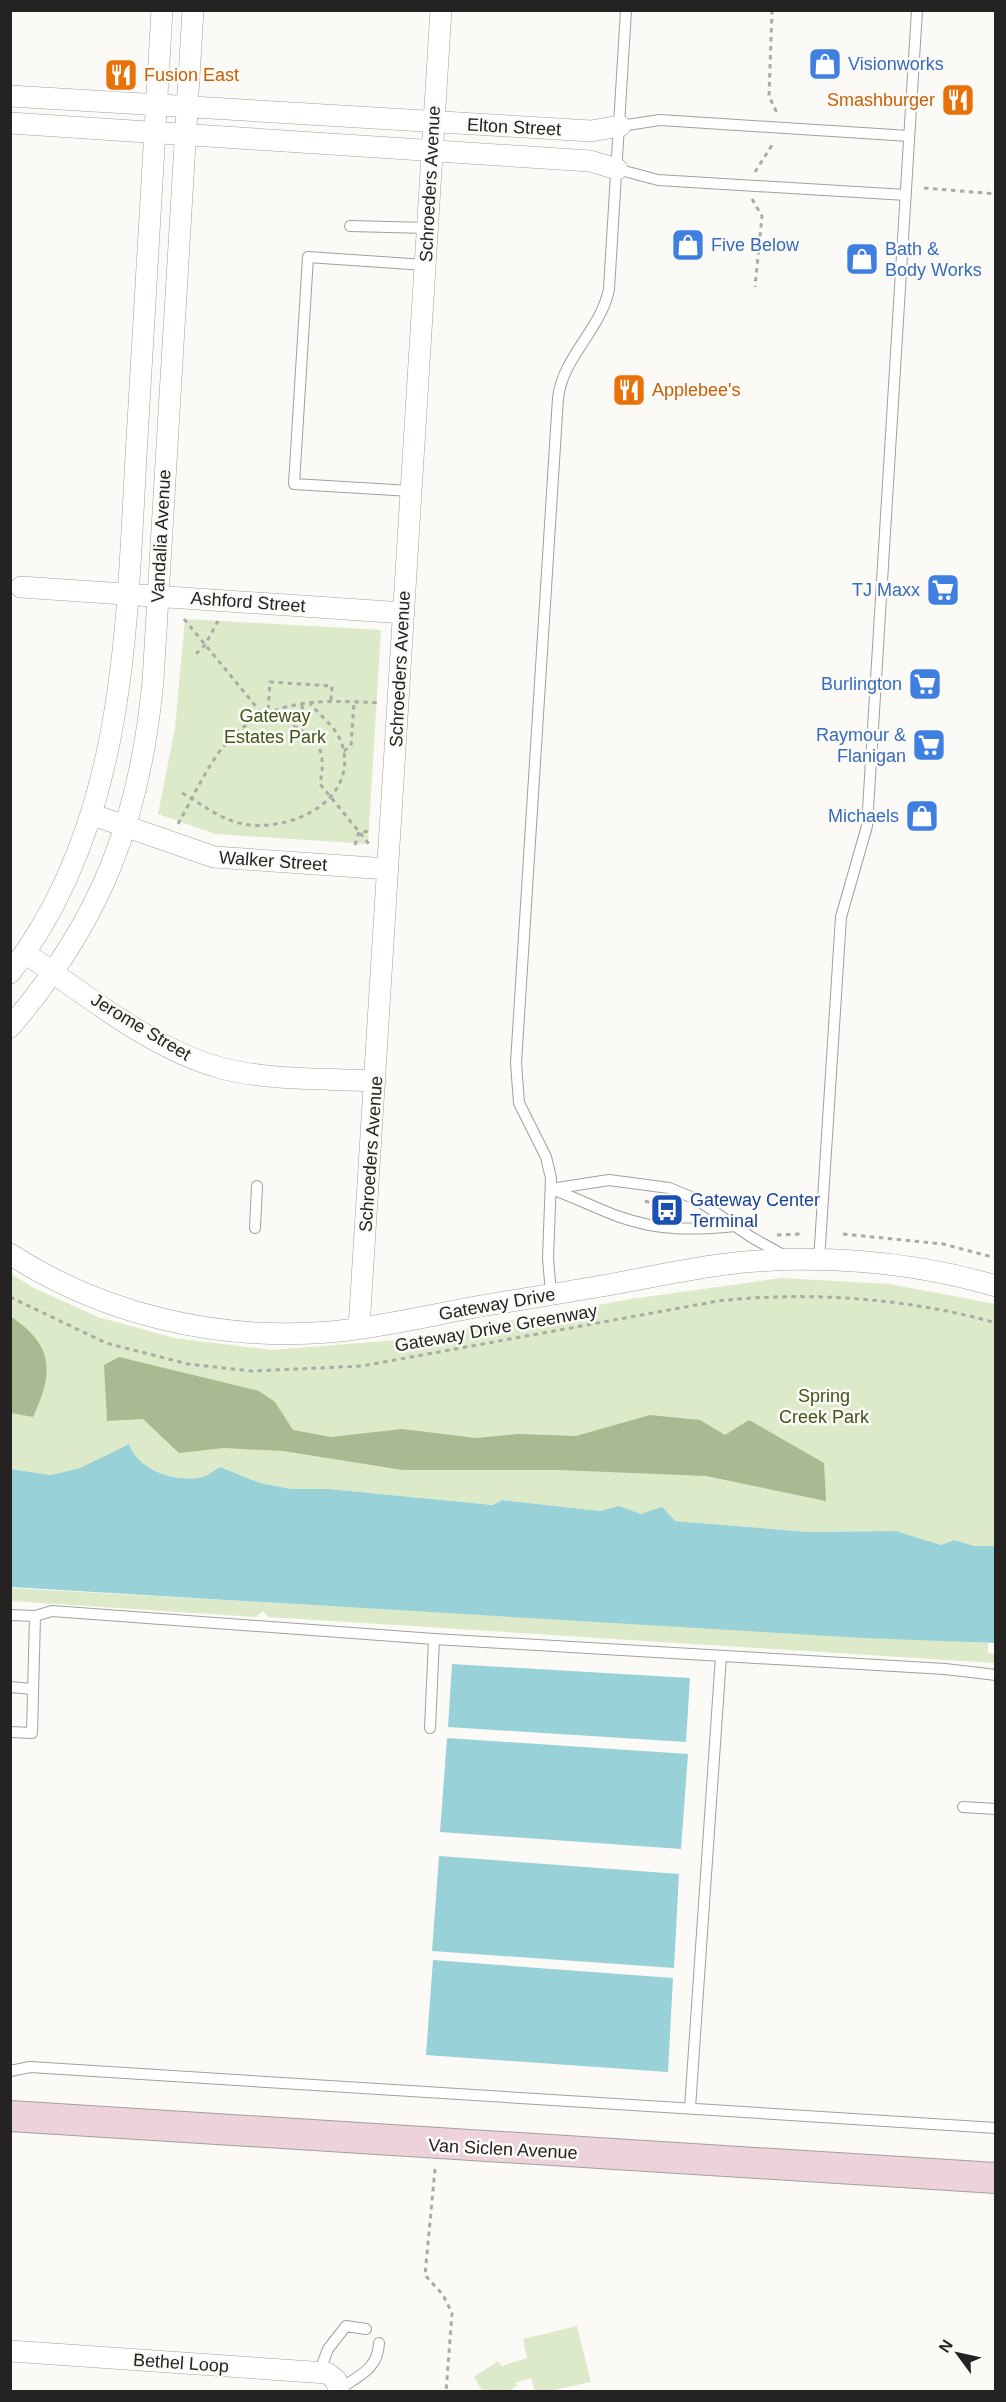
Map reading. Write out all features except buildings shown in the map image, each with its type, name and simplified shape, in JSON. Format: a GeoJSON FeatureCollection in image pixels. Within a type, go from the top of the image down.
{"type":"FeatureCollection","features":[{"type":"Feature","properties":{"kind":"street","name":"Vandalia Avenue"},"geometry":{"type":"LineString","coordinates":[[10,973],[25,953],[69,875],[93,815],[114,724],[127,594],[162,10]]}},
{"type":"Feature","properties":{"kind":"street","name":"Vandalia Avenue"},"geometry":{"type":"LineString","coordinates":[[10,1027],[54,972],[98,897],[126,827],[140,780],[148,731],[193,10]]}},
{"type":"Feature","properties":{"kind":"street","name":"Schroeders Avenue"},"geometry":{"type":"LineString","coordinates":[[359,1328],[441,10]]}},
{"type":"Feature","properties":{"kind":"street","name":"Elton Street"},"geometry":{"type":"LineString","coordinates":[[10,96],[591,131],[620,126]]}},
{"type":"Feature","properties":{"kind":"street","name":"Elton Street"},"geometry":{"type":"LineString","coordinates":[[10,123],[590,161],[617,169]]}},
{"type":"Feature","properties":{"kind":"street","name":"Ashford Street"},"geometry":{"type":"LineString","coordinates":[[21,587],[404,613]]}},
{"type":"Feature","properties":{"kind":"street","name":"Walker Street"},"geometry":{"type":"LineString","coordinates":[[93,815],[214,857],[388,869]]}},
{"type":"Feature","properties":{"kind":"street","name":"Jerome Street"},"geometry":{"type":"LineString","coordinates":[[25,953],[161,1043],[206,1063],[254,1074],[375,1081]]}},
{"type":"Feature","properties":{"kind":"street","name":"Gateway Drive"},"geometry":{"type":"LineString","coordinates":[[10,1254],[46,1275],[102,1300],[178,1323],[273,1334],[359,1328],[721,1265],[819,1261],[908,1268],[996,1286]]}},
{"type":"Feature","properties":{"kind":"street","name":"Van Siclen Avenue"},"geometry":{"type":"LineString","coordinates":[[10,2116],[996,2178]]}},
{"type":"Feature","properties":{"kind":"street","name":"Bethel Loop"},"geometry":{"type":"LineString","coordinates":[[10,2351],[319,2373]]}},
{"type":"Feature","properties":{"kind":"street"},"geometry":{"type":"LineString","coordinates":[[319,2373],[327,2373],[336,2380],[339,2390]]}},
{"type":"Feature","properties":{"kind":"lane"},"geometry":{"type":"LineString","coordinates":[[551,1294],[548,1258],[551,1189],[546,1157],[522,1113],[516,1079],[558,398],[563,374],[602,311],[607,297],[626,10]]}},
{"type":"Feature","properties":{"kind":"lane"},"geometry":{"type":"LineString","coordinates":[[819,1261],[841,917],[867,826],[917,10]]}},
{"type":"Feature","properties":{"kind":"lane","name":"Elton Street"},"geometry":{"type":"LineString","coordinates":[[620,126],[660,120],[909,136]]}},
{"type":"Feature","properties":{"kind":"lane","name":"Elton Street"},"geometry":{"type":"LineString","coordinates":[[617,169],[658,180],[906,195]]}},
{"type":"Feature","properties":{"kind":"lane"},"geometry":{"type":"LineString","coordinates":[[350,226],[428,228]]}},
{"type":"Feature","properties":{"kind":"lane"},"geometry":{"type":"LineString","coordinates":[[411,491],[294,484],[308,257],[425,265]]}},
{"type":"Feature","properties":{"kind":"lane"},"geometry":{"type":"LineString","coordinates":[[551,1189],[609,1180],[669,1188],[696,1198],[735,1226],[794,1261]]}},
{"type":"Feature","properties":{"kind":"lane"},"geometry":{"type":"LineString","coordinates":[[255,1228],[257,1186]]}},
{"type":"Feature","properties":{"kind":"lane"},"geometry":{"type":"LineString","coordinates":[[551,1189],[649,1226],[686,1230],[735,1226]]}},
{"type":"Feature","properties":{"kind":"lane"},"geometry":{"type":"LineString","coordinates":[[10,1615],[35,1616],[52,1611],[434,1639],[945,1669],[996,1675]]}},
{"type":"Feature","properties":{"kind":"lane"},"geometry":{"type":"LineString","coordinates":[[10,1732],[32,1733],[35,1616]]}},
{"type":"Feature","properties":{"kind":"lane"},"geometry":{"type":"LineString","coordinates":[[430,1728],[434,1639]]}},
{"type":"Feature","properties":{"kind":"lane"},"geometry":{"type":"LineString","coordinates":[[690,2108],[721,1656]]}},
{"type":"Feature","properties":{"kind":"lane"},"geometry":{"type":"LineString","coordinates":[[10,1687],[32,1689]]}},
{"type":"Feature","properties":{"kind":"lane"},"geometry":{"type":"LineString","coordinates":[[963,1807],[996,1809]]}},
{"type":"Feature","properties":{"kind":"lane"},"geometry":{"type":"LineString","coordinates":[[10,2071],[30,2067],[996,2128]]}},
{"type":"Feature","properties":{"kind":"lane"},"geometry":{"type":"LineString","coordinates":[[319,2373],[328,2349],[346,2326],[366,2329]]}},
{"type":"Feature","properties":{"kind":"lane"},"geometry":{"type":"LineString","coordinates":[[339,2390],[371,2368],[378,2355],[379,2343]]}},
{"type":"Feature","properties":{"kind":"path"},"geometry":{"type":"LineString","coordinates":[[772,10],[769,96],[781,120]]}},
{"type":"Feature","properties":{"kind":"path"},"geometry":{"type":"LineString","coordinates":[[752,176],[778,136]]}},
{"type":"Feature","properties":{"kind":"path"},"geometry":{"type":"LineString","coordinates":[[924,188],[996,194]]}},
{"type":"Feature","properties":{"kind":"path"},"geometry":{"type":"LineString","coordinates":[[750,195],[762,216],[755,287]]}},
{"type":"Feature","properties":{"kind":"path"},"geometry":{"type":"LineString","coordinates":[[181,616],[263,714]]}},
{"type":"Feature","properties":{"kind":"path"},"geometry":{"type":"LineString","coordinates":[[196,654],[206,645],[219,618]]}},
{"type":"Feature","properties":{"kind":"path"},"geometry":{"type":"LineString","coordinates":[[268,712],[270,682],[332,686],[331,700]]}},
{"type":"Feature","properties":{"kind":"path"},"geometry":{"type":"LineString","coordinates":[[177,826],[217,754],[263,714],[281,707],[331,700],[379,703]]}},
{"type":"Feature","properties":{"kind":"path"},"geometry":{"type":"LineString","coordinates":[[344,752],[351,746],[354,702]]}},
{"type":"Feature","properties":{"kind":"path"},"geometry":{"type":"LineString","coordinates":[[300,727],[303,721],[303,704]]}},
{"type":"Feature","properties":{"kind":"path"},"geometry":{"type":"LineString","coordinates":[[182,793],[220,817],[261,826],[276,824],[303,815],[331,797],[342,776],[344,752],[330,723],[310,704]]}},
{"type":"Feature","properties":{"kind":"path"},"geometry":{"type":"LineString","coordinates":[[268,712],[279,720],[300,727],[314,740],[320,750],[322,761],[320,784],[370,846]]}},
{"type":"Feature","properties":{"kind":"path"},"geometry":{"type":"LineString","coordinates":[[359,832],[371,831]]}},
{"type":"Feature","properties":{"kind":"path"},"geometry":{"type":"LineString","coordinates":[[355,845],[359,832]]}},
{"type":"Feature","properties":{"kind":"path"},"geometry":{"type":"LineString","coordinates":[[665,1202],[664,1207],[688,1214]]}},
{"type":"Feature","properties":{"kind":"path"},"geometry":{"type":"LineString","coordinates":[[769,1235],[800,1234]]}},
{"type":"Feature","properties":{"kind":"path"},"geometry":{"type":"LineString","coordinates":[[843,1234],[943,1244],[996,1258]]}},
{"type":"Feature","properties":{"kind":"path","name":"Gateway Drive Greenway"},"geometry":{"type":"LineString","coordinates":[[10,1297],[106,1342],[188,1364],[252,1371],[362,1366],[718,1301],[759,1297],[849,1298],[970,1316],[996,1323]]}},
{"type":"Feature","properties":{"kind":"path"},"geometry":{"type":"LineString","coordinates":[[435,2169],[425,2276],[443,2295],[452,2313],[446,2391]]}},
{"type":"Feature","properties":{"kind":"green space","name":"Gateway Estates Park"},"geometry":{"type":"Polygon","coordinates":[[[185,619],[381,630],[368,844],[215,834],[158,814],[175,728],[185,619]]]}},
{"type":"Feature","properties":{"kind":"green space","name":"Spring Creek Park"},"geometry":{"type":"Polygon","coordinates":[[[10,1273],[32,1287],[98,1317],[174,1338],[272,1350],[398,1340],[631,1299],[781,1278],[890,1284],[995,1304],[995,1546],[975,1546],[954,1540],[941,1545],[896,1531],[809,1532],[674,1521],[662,1508],[641,1514],[619,1507],[600,1511],[502,1500],[494,1505],[329,1489],[291,1489],[260,1483],[220,1467],[203,1477],[182,1478],[150,1468],[134,1453],[129,1444],[80,1468],[51,1475],[11,1469],[10,1273]]]}},
{"type":"Feature","properties":{"kind":"green space"},"geometry":{"type":"Polygon","coordinates":[[[10,1316],[35,1338],[46,1361],[47,1373],[44,1386],[33,1417],[11,1413],[10,1316]]]}},
{"type":"Feature","properties":{"kind":"green space"},"geometry":{"type":"Polygon","coordinates":[[[119,1357],[259,1391],[275,1402],[293,1430],[331,1437],[402,1429],[476,1438],[518,1434],[576,1436],[650,1415],[700,1420],[725,1435],[749,1420],[824,1463],[826,1501],[706,1476],[559,1470],[403,1470],[283,1451],[224,1448],[179,1453],[143,1419],[107,1421],[104,1365],[119,1357]]]}},
{"type":"Feature","properties":{"kind":"green space"},"geometry":{"type":"Polygon","coordinates":[[[10,1588],[988,1643],[988,1653],[995,1654],[995,1663],[268,1617],[263,1611],[256,1617],[11,1601],[10,1588]]]}},
{"type":"Feature","properties":{"kind":"green space"},"geometry":{"type":"Polygon","coordinates":[[[577,2326],[591,2382],[550,2391],[535,2391],[531,2378],[515,2383],[517,2386],[509,2391],[483,2392],[474,2377],[498,2361],[502,2366],[527,2358],[523,2339],[577,2326]]]}},
{"type":"Feature","properties":{"kind":"water"},"geometry":{"type":"Polygon","coordinates":[[[129,1444],[141,1461],[150,1468],[182,1478],[203,1477],[220,1467],[260,1483],[291,1489],[329,1489],[493,1505],[502,1500],[600,1511],[619,1506],[641,1514],[662,1507],[675,1521],[809,1532],[896,1531],[941,1545],[954,1540],[975,1546],[995,1546],[995,1643],[864,1638],[11,1587],[11,1469],[51,1475],[80,1468],[129,1444]]]}},
{"type":"Feature","properties":{"kind":"water"},"geometry":{"type":"Polygon","coordinates":[[[452,1664],[690,1678],[686,1742],[448,1727],[452,1664]]]}},
{"type":"Feature","properties":{"kind":"water"},"geometry":{"type":"Polygon","coordinates":[[[447,1738],[688,1754],[681,1849],[440,1832],[447,1738]]]}},
{"type":"Feature","properties":{"kind":"water"},"geometry":{"type":"Polygon","coordinates":[[[439,1856],[679,1874],[674,1968],[432,1951],[439,1856]]]}},
{"type":"Feature","properties":{"kind":"water"},"geometry":{"type":"Polygon","coordinates":[[[433,1960],[673,1978],[668,2072],[426,2055],[433,1960]]]}},
{"type":"Feature","properties":{"kind":"place","name":"Visionworks"},"geometry":{"type":"Point","coordinates":[825,64]}},
{"type":"Feature","properties":{"kind":"place","name":"Fusion East"},"geometry":{"type":"Point","coordinates":[121,75]}},
{"type":"Feature","properties":{"kind":"place","name":"Smashburger"},"geometry":{"type":"Point","coordinates":[958,100]}},
{"type":"Feature","properties":{"kind":"place","name":"Five Below"},"geometry":{"type":"Point","coordinates":[688,245]}},
{"type":"Feature","properties":{"kind":"place","name":"Bath & Body Works"},"geometry":{"type":"Point","coordinates":[862,259]}},
{"type":"Feature","properties":{"kind":"place","name":"Applebee's"},"geometry":{"type":"Point","coordinates":[629,390]}},
{"type":"Feature","properties":{"kind":"place","name":"TJ Maxx"},"geometry":{"type":"Point","coordinates":[943,590]}},
{"type":"Feature","properties":{"kind":"place","name":"Burlington"},"geometry":{"type":"Point","coordinates":[925,684]}},
{"type":"Feature","properties":{"kind":"place","name":"Raymour & Flanigan"},"geometry":{"type":"Point","coordinates":[929,745]}},
{"type":"Feature","properties":{"kind":"place","name":"Michaels"},"geometry":{"type":"Point","coordinates":[922,816]}},
{"type":"Feature","properties":{"kind":"place","name":"Gateway Center Terminal"},"geometry":{"type":"Point","coordinates":[667,1210]}}]}
